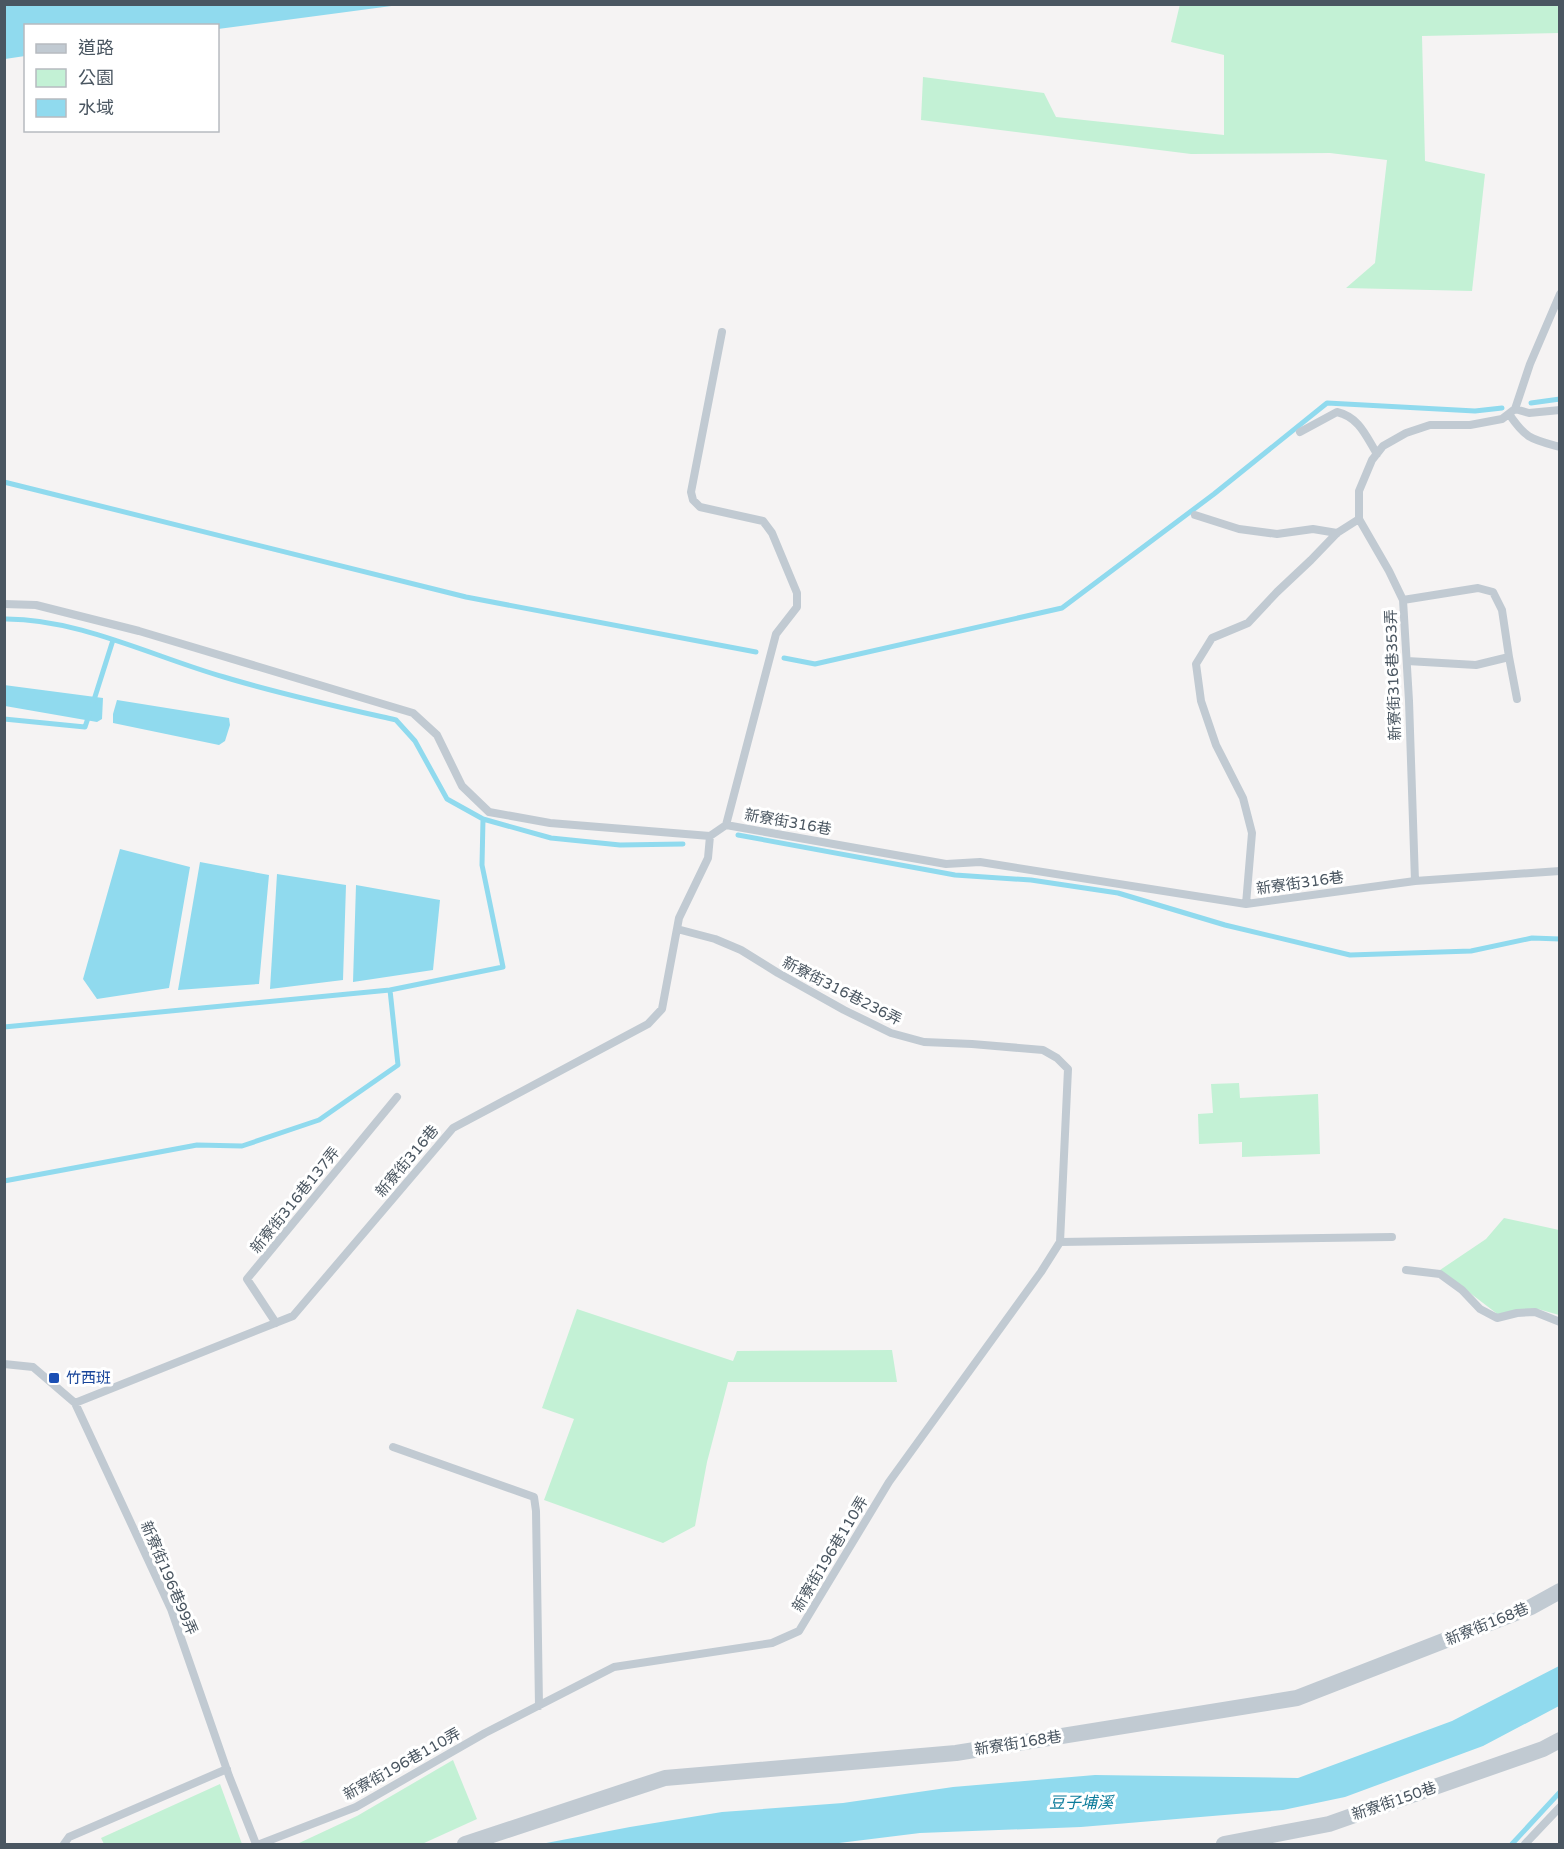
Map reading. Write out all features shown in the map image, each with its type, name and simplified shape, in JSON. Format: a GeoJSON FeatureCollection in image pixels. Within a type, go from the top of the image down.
{"type":"FeatureCollection","features":[{"type":"Feature","properties":{"kind":"street","name":"新寮街168巷"},"geometry":{"type":"LineString","coordinates":[[465,1845],[665,1778],[956,1753],[1297,1698],[1531,1607],[1560,1591]]}},
{"type":"Feature","properties":{"kind":"street","name":"新寮街150巷"},"geometry":{"type":"LineString","coordinates":[[1224,1845],[1329,1824],[1543,1749],[1560,1740]]}},
{"type":"Feature","properties":{"kind":"lane"},"geometry":{"type":"LineString","coordinates":[[1246,904],[1252,833],[1243,798],[1216,745],[1201,701],[1196,664],[1212,638],[1248,623],[1337,533],[1359,519],[1359,491],[1372,460],[1383,446],[1406,433],[1430,425],[1470,425],[1502,419],[1512,411],[1560,294]]}},
{"type":"Feature","properties":{"kind":"lane"},"geometry":{"type":"LineString","coordinates":[[722,332],[691,492],[693,500],[700,507],[763,520],[772,533],[797,593],[797,607],[776,634],[726,825]]}},
{"type":"Feature","properties":{"kind":"lane"},"geometry":{"type":"LineString","coordinates":[[1512,411],[1529,413],[1560,410]]}},
{"type":"Feature","properties":{"kind":"lane"},"geometry":{"type":"LineString","coordinates":[[1512,411],[1520,431],[1534,440],[1560,447]]}},
{"type":"Feature","properties":{"kind":"lane"},"geometry":{"type":"LineString","coordinates":[[1300,432],[1337,412],[1348,414],[1357,422],[1377,454]]}},
{"type":"Feature","properties":{"kind":"lane"},"geometry":{"type":"LineString","coordinates":[[1195,515],[1239,529],[1277,534],[1313,529],[1337,533]]}},
{"type":"Feature","properties":{"kind":"lane","name":"新寮街316巷353弄"},"geometry":{"type":"LineString","coordinates":[[1359,519],[1389,570],[1403,600],[1414,881]]}},
{"type":"Feature","properties":{"kind":"lane"},"geometry":{"type":"LineString","coordinates":[[1403,600],[1478,588],[1493,592],[1502,610],[1517,699]]}},
{"type":"Feature","properties":{"kind":"lane"},"geometry":{"type":"LineString","coordinates":[[4,604],[36,605],[139,631],[413,713],[437,735],[462,786],[489,812],[550,823],[710,836]]}},
{"type":"Feature","properties":{"kind":"lane"},"geometry":{"type":"LineString","coordinates":[[1407,661],[1476,666],[1509,657]]}},
{"type":"Feature","properties":{"kind":"lane","name":"新寮街316巷"},"geometry":{"type":"LineString","coordinates":[[75,1403],[293,1316],[453,1128],[648,1024],[662,1009],[679,918],[708,858],[710,836],[726,825],[946,864],[980,862],[1246,904],[1414,881],[1560,871]]}},
{"type":"Feature","properties":{"kind":"lane","name":"新寮街316巷236弄"},"geometry":{"type":"LineString","coordinates":[[677,929],[715,939],[741,950],[827,1001],[891,1033],[924,1042],[1043,1050],[1057,1058],[1068,1069]]}},
{"type":"Feature","properties":{"kind":"lane","name":"新寮街196巷110弄"},"geometry":{"type":"LineString","coordinates":[[258,1845],[356,1807],[486,1733],[614,1667],[772,1643],[799,1631],[889,1482],[1041,1272],[1060,1242],[1068,1069]]}},
{"type":"Feature","properties":{"kind":"lane","name":"新寮街316巷137弄"},"geometry":{"type":"LineString","coordinates":[[276,1323],[247,1280],[397,1096]]}},
{"type":"Feature","properties":{"kind":"lane"},"geometry":{"type":"LineString","coordinates":[[1060,1242],[1392,1237]]}},
{"type":"Feature","properties":{"kind":"lane"},"geometry":{"type":"LineString","coordinates":[[1406,1270],[1440,1274],[1462,1290],[1480,1309],[1497,1318],[1534,1312],[1560,1322]]}},
{"type":"Feature","properties":{"kind":"lane"},"geometry":{"type":"LineString","coordinates":[[4,1364],[33,1367],[75,1403]]}},
{"type":"Feature","properties":{"kind":"lane","name":"新寮街196巷99弄"},"geometry":{"type":"LineString","coordinates":[[75,1403],[171,1609],[227,1769],[258,1845]]}},
{"type":"Feature","properties":{"kind":"lane"},"geometry":{"type":"LineString","coordinates":[[393,1448],[534,1497],[539,1706]]}},
{"type":"Feature","properties":{"kind":"lane"},"geometry":{"type":"LineString","coordinates":[[64,1845],[69,1837],[227,1769]]}},
{"type":"Feature","properties":{"kind":"lane"},"geometry":{"type":"LineString","coordinates":[[1525,1845],[1560,1807]]}},
{"type":"Feature","properties":{"kind":"green space"},"geometry":{"type":"Polygon","coordinates":[[[1180,4],[1559,5],[1559,33],[1422,36],[1425,161],[1485,174],[1472,291],[1346,288],[1375,263],[1387,160],[1330,153],[1191,154],[921,120],[923,77],[1044,93],[1056,117],[1224,135],[1224,55],[1171,42],[1180,4]]]}},
{"type":"Feature","properties":{"kind":"green space"},"geometry":{"type":"Polygon","coordinates":[[[1239,1083],[1240,1098],[1318,1094],[1320,1154],[1242,1157],[1242,1142],[1199,1144],[1198,1114],[1213,1113],[1211,1084],[1239,1083]]]}},
{"type":"Feature","properties":{"kind":"green space"},"geometry":{"type":"Polygon","coordinates":[[[1504,1218],[1559,1230],[1559,1315],[1538,1309],[1500,1316],[1440,1270],[1486,1239],[1504,1218]]]}},
{"type":"Feature","properties":{"kind":"green space"},"geometry":{"type":"Polygon","coordinates":[[[577,1309],[733,1361],[737,1351],[892,1350],[897,1382],[728,1382],[707,1462],[695,1526],[663,1543],[544,1500],[574,1419],[542,1408],[577,1309]]]}},
{"type":"Feature","properties":{"kind":"green space"},"geometry":{"type":"Polygon","coordinates":[[[453,1760],[477,1819],[422,1844],[297,1844],[357,1816],[453,1760]]]}},
{"type":"Feature","properties":{"kind":"green space"},"geometry":{"type":"Polygon","coordinates":[[[220,1784],[242,1844],[104,1844],[101,1838],[220,1784]]]}},
{"type":"Feature","properties":{"kind":"water"},"geometry":{"type":"Polygon","coordinates":[[[5,4],[399,5],[219,29],[219,24],[24,24],[24,56],[5,59],[5,4]]]}},
{"type":"Feature","properties":{"kind":"water"},"geometry":{"type":"Polygon","coordinates":[[[4,685],[103,698],[102,719],[97,722],[5,706],[4,685]]]}},
{"type":"Feature","properties":{"kind":"water"},"geometry":{"type":"Polygon","coordinates":[[[117,700],[229,718],[230,725],[225,741],[219,745],[113,723],[117,700]]]}},
{"type":"Feature","properties":{"kind":"water"},"geometry":{"type":"Polygon","coordinates":[[[120,849],[190,867],[169,988],[97,999],[83,979],[120,849]]]}},
{"type":"Feature","properties":{"kind":"water"},"geometry":{"type":"Polygon","coordinates":[[[200,862],[269,875],[259,984],[178,990],[200,862]]]}},
{"type":"Feature","properties":{"kind":"water"},"geometry":{"type":"Polygon","coordinates":[[[277,874],[346,885],[343,980],[270,989],[277,874]]]}},
{"type":"Feature","properties":{"kind":"water"},"geometry":{"type":"Polygon","coordinates":[[[356,885],[440,900],[433,970],[353,982],[356,885]]]}},
{"type":"Feature","properties":{"kind":"water","name":"豆子埔溪"},"geometry":{"type":"Polygon","coordinates":[[[1559,1666],[1559,1706],[1483,1746],[1345,1797],[1283,1810],[1081,1827],[920,1833],[831,1844],[541,1844],[722,1812],[843,1803],[953,1787],[1095,1775],[1298,1778],[1452,1721],[1559,1666]]]}},
{"type":"Feature","properties":{"kind":"waterway"},"geometry":{"type":"LineString","coordinates":[[1531,403],[1560,399]]}},
{"type":"Feature","properties":{"kind":"waterway"},"geometry":{"type":"LineString","coordinates":[[784,658],[815,664],[1062,608],[1214,494],[1327,403],[1475,411],[1502,408]]}},
{"type":"Feature","properties":{"kind":"waterway"},"geometry":{"type":"LineString","coordinates":[[4,482],[466,597],[756,652]]}},
{"type":"Feature","properties":{"kind":"waterway"},"geometry":{"type":"LineString","coordinates":[[4,619],[32,620],[87,632],[245,683],[396,720],[415,741],[447,799],[483,819],[551,838],[620,845],[683,844]]}},
{"type":"Feature","properties":{"kind":"waterway"},"geometry":{"type":"LineString","coordinates":[[93,703],[113,640]]}},
{"type":"Feature","properties":{"kind":"waterway"},"geometry":{"type":"LineString","coordinates":[[4,719],[85,727],[89,715]]}},
{"type":"Feature","properties":{"kind":"waterway"},"geometry":{"type":"LineString","coordinates":[[4,1181],[197,1145],[242,1146],[319,1120],[398,1065],[390,990],[503,967],[482,865],[483,819]]}},
{"type":"Feature","properties":{"kind":"waterway"},"geometry":{"type":"LineString","coordinates":[[738,835],[955,875],[1031,880],[1118,893],[1225,925],[1350,955],[1471,951],[1532,938],[1560,939]]}},
{"type":"Feature","properties":{"kind":"waterway"},"geometry":{"type":"LineString","coordinates":[[4,1027],[390,990]]}},
{"type":"Feature","properties":{"kind":"waterway"},"geometry":{"type":"LineString","coordinates":[[1512,1844],[1560,1792]]}},
{"type":"Feature","properties":{"kind":"place","name":"竹西班"},"geometry":{"type":"Point","coordinates":[54,1378]}}]}
